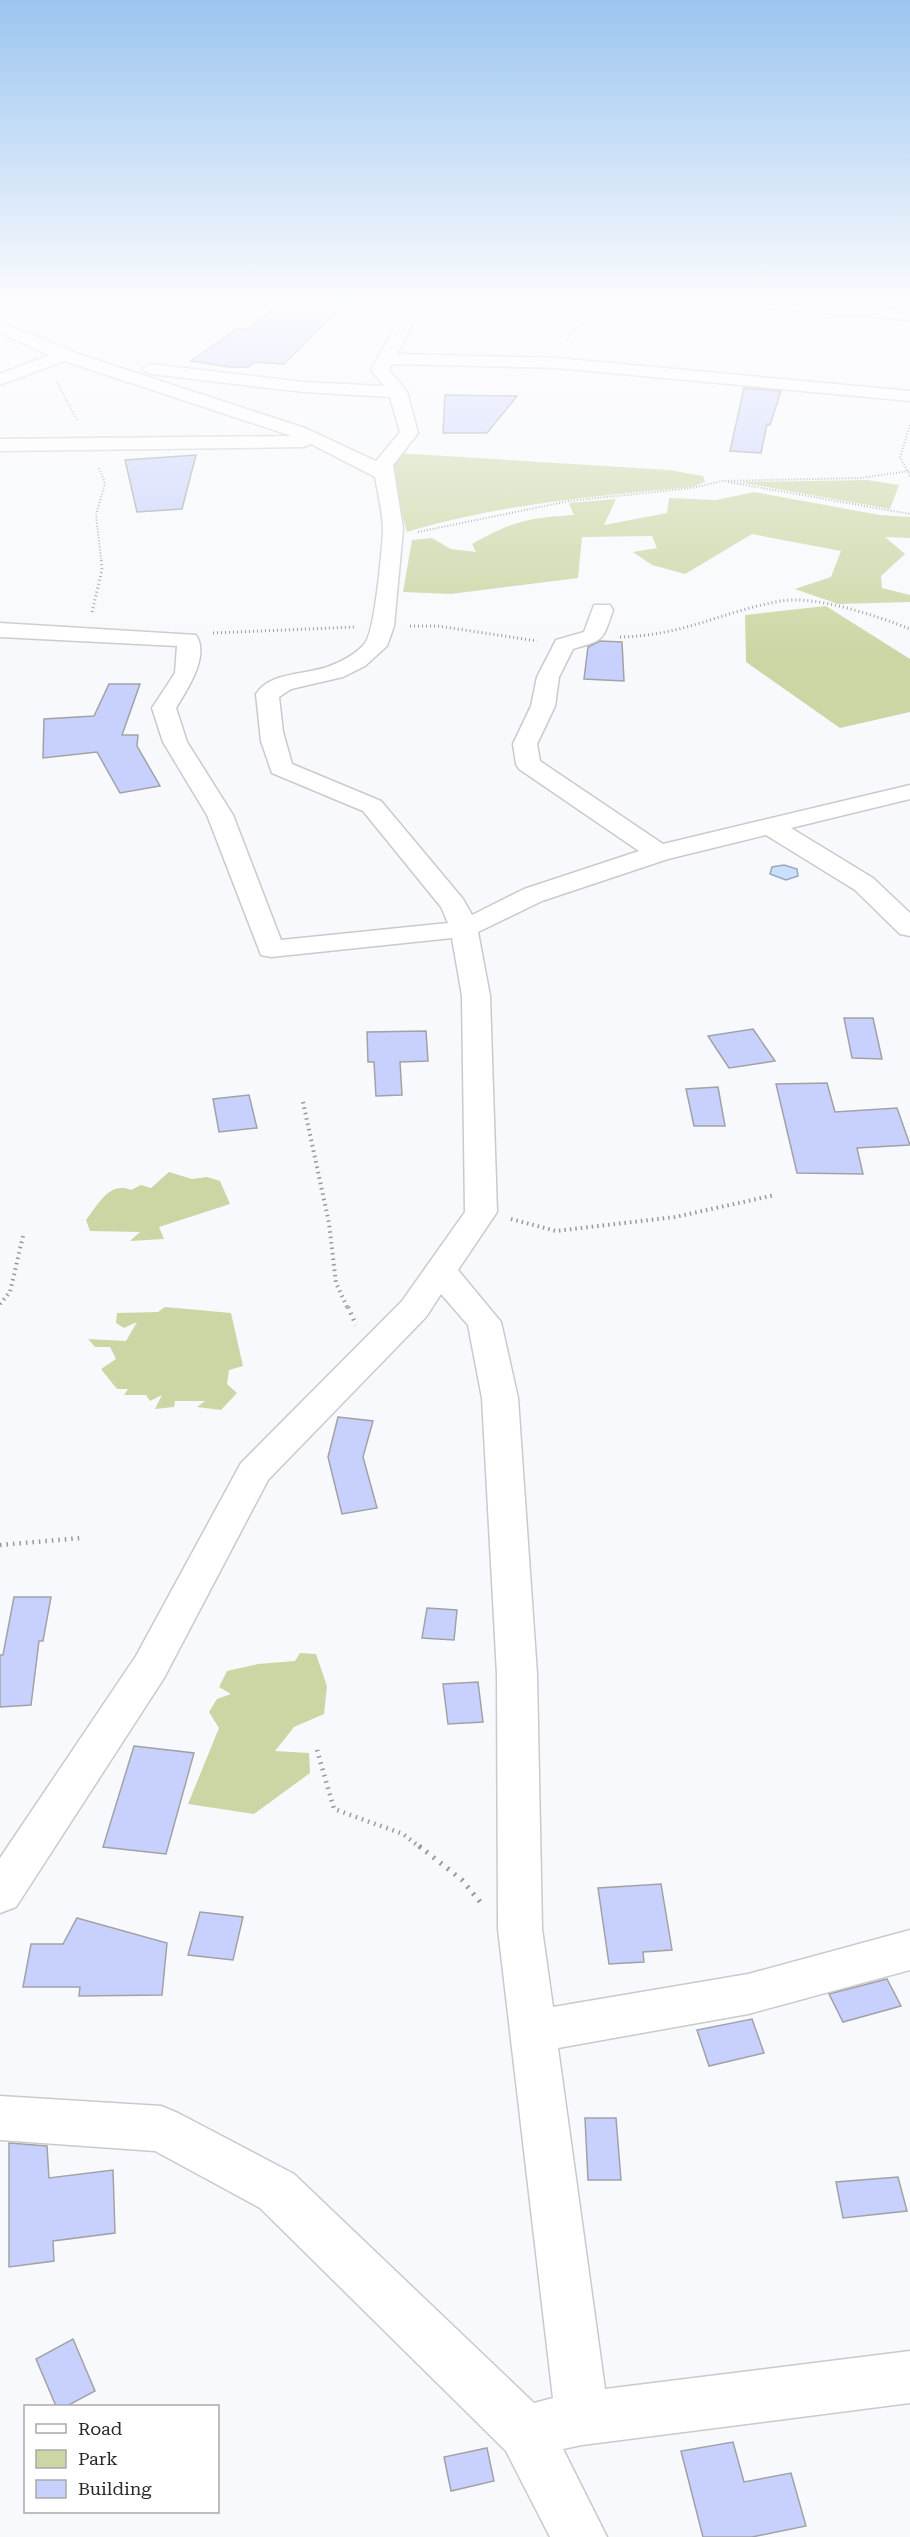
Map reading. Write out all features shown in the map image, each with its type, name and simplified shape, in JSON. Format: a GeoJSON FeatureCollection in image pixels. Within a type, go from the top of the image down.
{"type":"FeatureCollection","features":[{"type":"Feature","properties":{"kind":"street"},"geometry":{"type":"LineString","coordinates":[[268,420],[351,452],[383,473]]}},
{"type":"Feature","properties":{"kind":"street"},"geometry":{"type":"LineString","coordinates":[[0,1894],[150,1667],[254,1472],[414,1309],[481,1212],[476,996],[464,929],[454,904],[372,806],[281,768],[273,746],[267,694],[284,684],[335,672],[357,661],[376,646],[383,626],[393,529],[383,464],[409,433],[406,420]]}},
{"type":"Feature","properties":{"kind":"street"},"geometry":{"type":"LineString","coordinates":[[0,445],[323,441]]}},
{"type":"Feature","properties":{"kind":"street"},"geometry":{"type":"LineString","coordinates":[[602,610],[593,636],[564,645],[548,677],[543,706],[525,744],[528,764],[659,853]]}},
{"type":"Feature","properties":{"kind":"street"},"geometry":{"type":"LineString","coordinates":[[0,630],[188,640],[186,673],[164,708],[175,742],[219,814],[271,949],[464,929],[533,895],[659,853],[910,792]]}},
{"type":"Feature","properties":{"kind":"street"},"geometry":{"type":"LineString","coordinates":[[769,826],[864,884],[910,928]]}},
{"type":"Feature","properties":{"kind":"street"},"geometry":{"type":"LineString","coordinates":[[441,1271],[484,1322],[500,1398],[517,1674],[520,1929],[582,2418]]}},
{"type":"Feature","properties":{"kind":"street"},"geometry":{"type":"LineString","coordinates":[[533,2031],[748,1994],[910,1950]]}},
{"type":"Feature","properties":{"kind":"street"},"geometry":{"type":"LineString","coordinates":[[0,2118],[161,2129],[277,2192],[525,2432],[579,2537]]}},
{"type":"Feature","properties":{"kind":"street"},"geometry":{"type":"LineString","coordinates":[[525,2432],[582,2418],[910,2377]]}},
{"type":"Feature","properties":{"kind":"path"},"geometry":{"type":"LineString","coordinates":[[77,420],[105,483],[96,515],[102,570],[87,634]]}},
{"type":"Feature","properties":{"kind":"path"},"geometry":{"type":"LineString","coordinates":[[910,426],[900,457],[910,476]]}},
{"type":"Feature","properties":{"kind":"path"},"geometry":{"type":"LineString","coordinates":[[392,540],[462,521],[569,501],[692,488],[722,481],[860,478],[909,472]]}},
{"type":"Feature","properties":{"kind":"path"},"geometry":{"type":"LineString","coordinates":[[722,481],[910,514]]}},
{"type":"Feature","properties":{"kind":"path"},"geometry":{"type":"LineString","coordinates":[[593,636],[631,638],[692,629],[783,600],[843,609],[910,629]]}},
{"type":"Feature","properties":{"kind":"path"},"geometry":{"type":"LineString","coordinates":[[188,640],[217,631],[383,626]]}},
{"type":"Feature","properties":{"kind":"path"},"geometry":{"type":"LineString","coordinates":[[438,626],[564,645]]}},
{"type":"Feature","properties":{"kind":"path"},"geometry":{"type":"LineString","coordinates":[[303,1102],[329,1223],[336,1283],[369,1355]]}},
{"type":"Feature","properties":{"kind":"path"},"geometry":{"type":"LineString","coordinates":[[481,1212],[556,1231],[675,1217],[776,1195]]}},
{"type":"Feature","properties":{"kind":"path"},"geometry":{"type":"LineString","coordinates":[[0,1304],[10,1292],[23,1236]]}},
{"type":"Feature","properties":{"kind":"path"},"geometry":{"type":"LineString","coordinates":[[0,1545],[81,1538]]}},
{"type":"Feature","properties":{"kind":"path"},"geometry":{"type":"LineString","coordinates":[[317,1750],[334,1809],[403,1834],[462,1880],[523,1955]]}},
{"type":"Feature","properties":{"kind":"green space"},"geometry":{"type":"Polygon","coordinates":[[[397,453],[669,470],[703,476],[705,482],[692,487],[548,502],[477,514],[407,532],[389,471],[397,453]]]}},
{"type":"Feature","properties":{"kind":"green space"},"geometry":{"type":"Polygon","coordinates":[[[867,480],[899,485],[890,509],[738,482],[867,480]]]}},
{"type":"Feature","properties":{"kind":"green space"},"geometry":{"type":"Polygon","coordinates":[[[754,492],[880,515],[910,517],[910,538],[885,537],[905,554],[881,576],[882,588],[910,595],[910,602],[838,604],[795,589],[831,577],[841,551],[752,534],[685,574],[652,565],[633,552],[657,548],[652,536],[582,537],[578,578],[450,594],[403,592],[412,540],[432,538],[451,549],[476,552],[472,544],[499,530],[532,519],[574,515],[569,503],[616,499],[604,525],[667,513],[669,498],[716,500],[754,492]]]}},
{"type":"Feature","properties":{"kind":"green space"},"geometry":{"type":"Polygon","coordinates":[[[826,606],[910,659],[910,712],[840,728],[746,662],[745,615],[826,606]]]}},
{"type":"Feature","properties":{"kind":"green space"},"geometry":{"type":"Polygon","coordinates":[[[169,1172],[192,1179],[207,1177],[220,1181],[230,1204],[159,1227],[164,1239],[130,1241],[140,1232],[90,1231],[86,1220],[110,1192],[123,1188],[131,1190],[141,1185],[151,1188],[169,1172]]]}},
{"type":"Feature","properties":{"kind":"green space"},"geometry":{"type":"Polygon","coordinates":[[[165,1307],[231,1313],[243,1366],[229,1370],[227,1384],[237,1393],[221,1410],[197,1407],[205,1401],[175,1401],[174,1407],[155,1409],[162,1395],[150,1401],[146,1395],[124,1395],[128,1389],[117,1389],[101,1369],[116,1359],[110,1347],[95,1347],[88,1339],[126,1341],[137,1322],[124,1328],[116,1323],[117,1313],[158,1312],[165,1307]]]}},
{"type":"Feature","properties":{"kind":"green space"},"geometry":{"type":"Polygon","coordinates":[[[300,1653],[316,1654],[327,1686],[324,1714],[294,1727],[275,1751],[309,1753],[310,1773],[254,1814],[188,1804],[219,1728],[209,1712],[217,1699],[231,1694],[219,1687],[227,1671],[258,1664],[295,1661],[300,1653]]]}},
{"type":"Feature","properties":{"kind":"water"},"geometry":{"type":"Polygon","coordinates":[[[784,865],[797,869],[798,876],[786,880],[770,874],[772,867],[784,865]]]}},
{"type":"Feature","properties":{"kind":"building"},"geometry":{"type":"Polygon","coordinates":[[[444,420],[497,420],[487,433],[443,433],[444,420]]]}},
{"type":"Feature","properties":{"kind":"building"},"geometry":{"type":"Polygon","coordinates":[[[737,420],[771,420],[770,425],[767,424],[761,453],[730,451],[737,420]]]}},
{"type":"Feature","properties":{"kind":"building"},"geometry":{"type":"Polygon","coordinates":[[[196,455],[182,509],[137,512],[125,460],[196,455]]]}},
{"type":"Feature","properties":{"kind":"building"},"geometry":{"type":"Polygon","coordinates":[[[600,641],[622,642],[624,681],[584,679],[588,647],[600,641]]]}},
{"type":"Feature","properties":{"kind":"building"},"geometry":{"type":"Polygon","coordinates":[[[109,684],[140,684],[122,735],[138,735],[137,746],[160,786],[120,793],[97,752],[43,758],[44,719],[94,716],[109,684]]]}},
{"type":"Feature","properties":{"kind":"building"},"geometry":{"type":"Polygon","coordinates":[[[844,1018],[873,1018],[882,1059],[852,1058],[844,1018]]]}},
{"type":"Feature","properties":{"kind":"building"},"geometry":{"type":"Polygon","coordinates":[[[753,1029],[775,1061],[729,1068],[708,1036],[753,1029]]]}},
{"type":"Feature","properties":{"kind":"building"},"geometry":{"type":"Polygon","coordinates":[[[426,1031],[428,1061],[400,1062],[402,1095],[376,1096],[374,1062],[368,1062],[367,1032],[426,1031]]]}},
{"type":"Feature","properties":{"kind":"building"},"geometry":{"type":"Polygon","coordinates":[[[827,1083],[835,1112],[897,1108],[910,1145],[857,1148],[863,1174],[797,1173],[776,1084],[827,1083]]]}},
{"type":"Feature","properties":{"kind":"building"},"geometry":{"type":"Polygon","coordinates":[[[718,1087],[725,1126],[694,1126],[686,1089],[718,1087]]]}},
{"type":"Feature","properties":{"kind":"building"},"geometry":{"type":"Polygon","coordinates":[[[249,1095],[257,1128],[219,1132],[213,1099],[249,1095]]]}},
{"type":"Feature","properties":{"kind":"building"},"geometry":{"type":"Polygon","coordinates":[[[338,1417],[373,1421],[363,1457],[377,1508],[342,1514],[328,1457],[338,1417]]]}},
{"type":"Feature","properties":{"kind":"building"},"geometry":{"type":"Polygon","coordinates":[[[14,1597],[51,1597],[43,1641],[39,1641],[31,1705],[0,1707],[0,1655],[3,1655],[14,1597]]]}},
{"type":"Feature","properties":{"kind":"building"},"geometry":{"type":"Polygon","coordinates":[[[427,1608],[457,1610],[454,1640],[422,1638],[427,1608]]]}},
{"type":"Feature","properties":{"kind":"building"},"geometry":{"type":"Polygon","coordinates":[[[478,1682],[483,1722],[448,1724],[443,1684],[478,1682]]]}},
{"type":"Feature","properties":{"kind":"building"},"geometry":{"type":"Polygon","coordinates":[[[134,1746],[194,1753],[166,1854],[103,1847],[134,1746]]]}},
{"type":"Feature","properties":{"kind":"building"},"geometry":{"type":"Polygon","coordinates":[[[661,1884],[672,1950],[643,1952],[644,1962],[609,1964],[598,1888],[661,1884]]]}},
{"type":"Feature","properties":{"kind":"building"},"geometry":{"type":"Polygon","coordinates":[[[200,1912],[243,1917],[233,1960],[188,1955],[200,1912]]]}},
{"type":"Feature","properties":{"kind":"building"},"geometry":{"type":"Polygon","coordinates":[[[77,1918],[167,1943],[162,1995],[79,1996],[80,1987],[23,1987],[31,1944],[63,1944],[77,1918]]]}},
{"type":"Feature","properties":{"kind":"building"},"geometry":{"type":"Polygon","coordinates":[[[887,1979],[901,2006],[843,2022],[829,1994],[887,1979]]]}},
{"type":"Feature","properties":{"kind":"building"},"geometry":{"type":"Polygon","coordinates":[[[752,2019],[764,2053],[709,2066],[697,2030],[752,2019]]]}},
{"type":"Feature","properties":{"kind":"building"},"geometry":{"type":"Polygon","coordinates":[[[585,2118],[616,2118],[621,2180],[588,2180],[585,2118]]]}},
{"type":"Feature","properties":{"kind":"building"},"geometry":{"type":"Polygon","coordinates":[[[9,2143],[47,2146],[49,2178],[113,2170],[115,2233],[53,2241],[54,2261],[9,2267],[9,2143]]]}},
{"type":"Feature","properties":{"kind":"building"},"geometry":{"type":"Polygon","coordinates":[[[898,2177],[907,2211],[843,2218],[836,2182],[898,2177]]]}},
{"type":"Feature","properties":{"kind":"building"},"geometry":{"type":"Polygon","coordinates":[[[73,2339],[95,2391],[69,2405],[56,2405],[36,2359],[73,2339]]]}},
{"type":"Feature","properties":{"kind":"building"},"geometry":{"type":"Polygon","coordinates":[[[733,2442],[744,2482],[791,2473],[806,2526],[752,2537],[703,2537],[681,2451],[733,2442]]]}},
{"type":"Feature","properties":{"kind":"building"},"geometry":{"type":"Polygon","coordinates":[[[487,2448],[494,2481],[451,2491],[444,2457],[487,2448]]]}}]}
